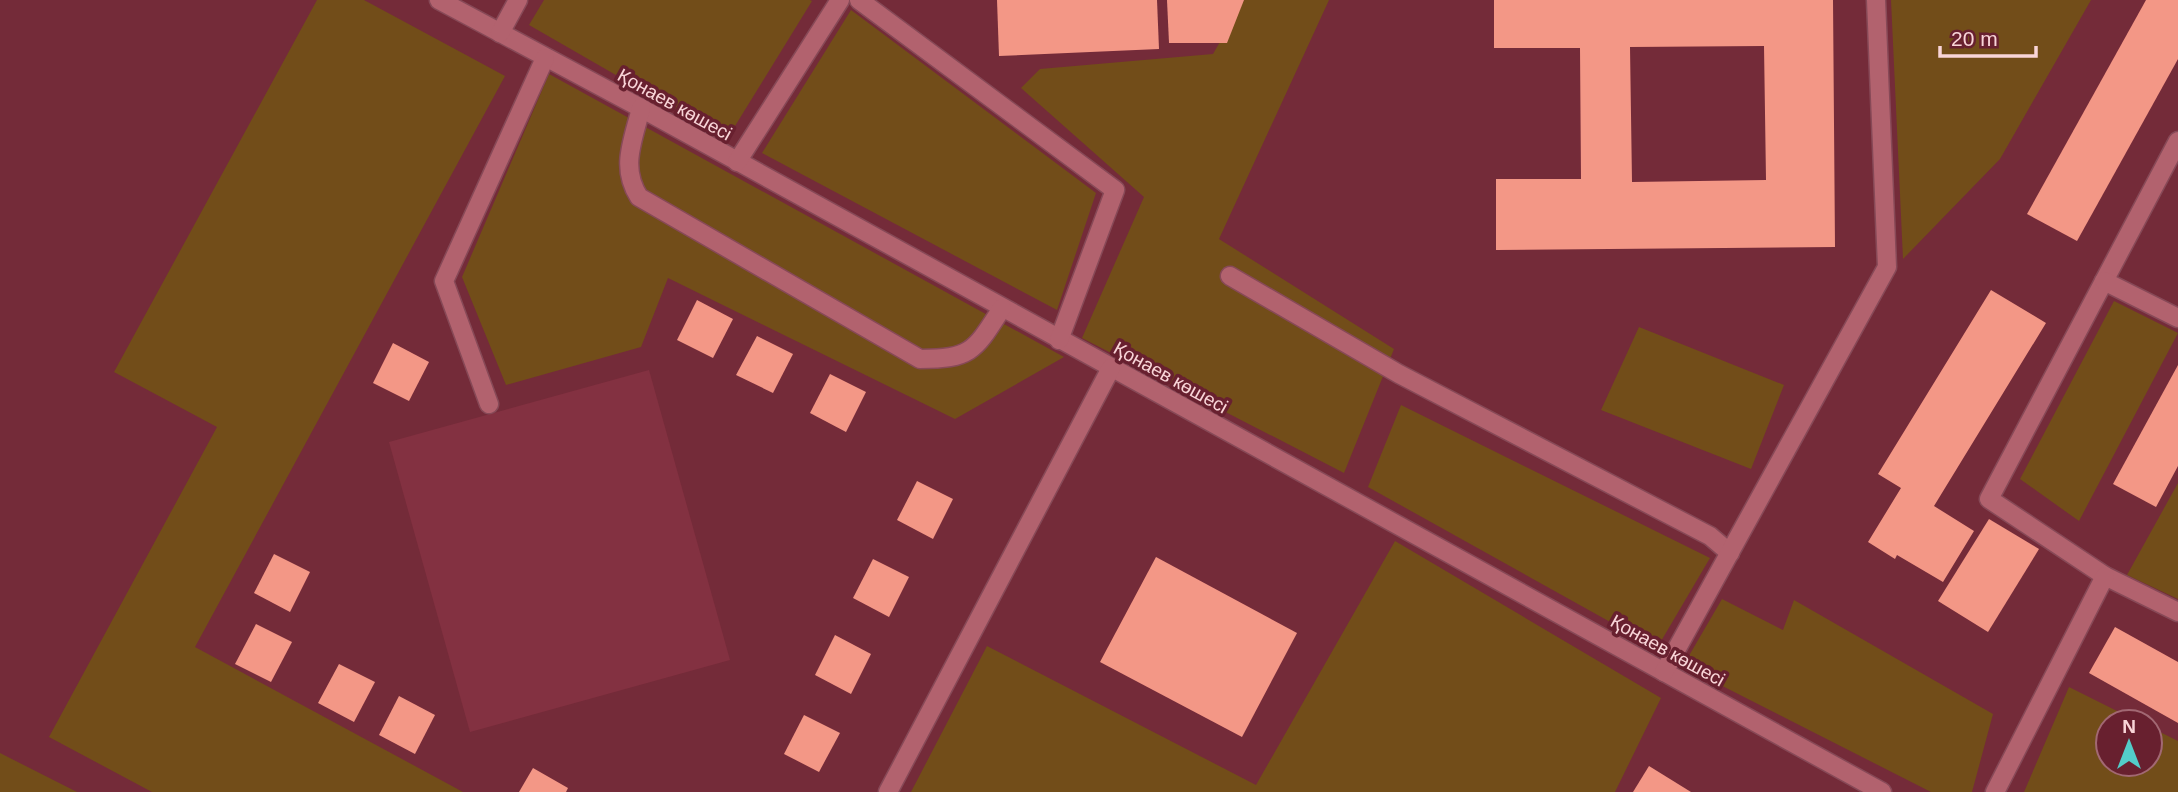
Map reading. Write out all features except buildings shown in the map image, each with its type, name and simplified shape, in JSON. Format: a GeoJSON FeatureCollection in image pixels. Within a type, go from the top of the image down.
{"type":"FeatureCollection","features":[{"type":"Feature","properties":{"kind":"street","name":"Қонаев көшесі"},"geometry":{"type":"LineString","coordinates":[[439,0],[641,108],[1882,792]]}},
{"type":"Feature","properties":{"kind":"street"},"geometry":{"type":"LineString","coordinates":[[500,33],[518,0]]}},
{"type":"Feature","properties":{"kind":"street"},"geometry":{"type":"LineString","coordinates":[[737,162],[839,0]]}},
{"type":"Feature","properties":{"kind":"street"},"geometry":{"type":"LineString","coordinates":[[859,0],[1115,190],[1059,340]]}},
{"type":"Feature","properties":{"kind":"street"},"geometry":{"type":"LineString","coordinates":[[1664,672],[1886,267],[1876,0]]}},
{"type":"Feature","properties":{"kind":"street"},"geometry":{"type":"LineString","coordinates":[[489,404],[444,281],[545,58]]}},
{"type":"Feature","properties":{"kind":"street"},"geometry":{"type":"LineString","coordinates":[[641,108],[629,157],[628,180],[639,197],[920,359],[948,359],[976,348],[1002,308]]}},
{"type":"Feature","properties":{"kind":"street"},"geometry":{"type":"LineString","coordinates":[[2178,141],[1989,499],[2105,576],[2178,612]]}},
{"type":"Feature","properties":{"kind":"street"},"geometry":{"type":"LineString","coordinates":[[1230,276],[1399,374],[1710,536],[1730,553]]}},
{"type":"Feature","properties":{"kind":"street"},"geometry":{"type":"LineString","coordinates":[[2104,281],[2178,318]]}},
{"type":"Feature","properties":{"kind":"street"},"geometry":{"type":"LineString","coordinates":[[888,792],[1111,368]]}},
{"type":"Feature","properties":{"kind":"street"},"geometry":{"type":"LineString","coordinates":[[1994,792],[2105,576]]}},
{"type":"Feature","properties":{"kind":"shaded area"},"geometry":{"type":"Polygon","coordinates":[[[317,0],[364,0],[505,76],[195,647],[463,792],[152,792],[49,737],[217,427],[114,372],[317,0]]]}},
{"type":"Feature","properties":{"kind":"shaded area"},"geometry":{"type":"Polygon","coordinates":[[[544,0],[812,1],[727,139],[529,25],[544,0]]]}},
{"type":"Feature","properties":{"kind":"shaded area"},"geometry":{"type":"Polygon","coordinates":[[[1244,0],[1329,0],[1219,239],[1394,349],[1344,473],[1082,338],[1144,197],[1021,88],[1040,69],[1213,54],[1244,0]]]}},
{"type":"Feature","properties":{"kind":"shaded area"},"geometry":{"type":"Polygon","coordinates":[[[1891,0],[2091,0],[2000,159],[1903,259],[1891,0]]]}},
{"type":"Feature","properties":{"kind":"shaded area"},"geometry":{"type":"Polygon","coordinates":[[[851,10],[1096,193],[1057,310],[762,153],[851,10]]]}},
{"type":"Feature","properties":{"kind":"shaded area"},"geometry":{"type":"Polygon","coordinates":[[[549,74],[1064,357],[955,419],[668,278],[641,347],[506,385],[462,277],[549,74]]]}},
{"type":"Feature","properties":{"kind":"shaded area"},"geometry":{"type":"Polygon","coordinates":[[[2114,301],[2178,333],[2079,521],[2020,479],[2114,301]]]}},
{"type":"Feature","properties":{"kind":"shaded area"},"geometry":{"type":"Polygon","coordinates":[[[1639,327],[1784,385],[1751,469],[1601,410],[1639,327]]]}},
{"type":"Feature","properties":{"kind":"shaded area"},"geometry":{"type":"Polygon","coordinates":[[[649,370],[730,660],[470,732],[389,442],[649,370]]]}},
{"type":"Feature","properties":{"kind":"shaded area"},"geometry":{"type":"Polygon","coordinates":[[[1401,405],[1710,558],[1657,648],[1368,487],[1401,405]]]}},
{"type":"Feature","properties":{"kind":"shaded area"},"geometry":{"type":"Polygon","coordinates":[[[2178,483],[2178,599],[2127,575],[2178,483]]]}},
{"type":"Feature","properties":{"kind":"shaded area"},"geometry":{"type":"Polygon","coordinates":[[[1395,541],[1661,698],[1615,792],[911,792],[987,646],[1256,785],[1395,541]]]}},
{"type":"Feature","properties":{"kind":"shaded area"},"geometry":{"type":"Polygon","coordinates":[[[1722,599],[1783,630],[1794,600],[1993,714],[1972,792],[1931,792],[1683,666],[1722,599]]]}},
{"type":"Feature","properties":{"kind":"shaded area"},"geometry":{"type":"Polygon","coordinates":[[[2069,687],[2111,708],[2094,708],[2094,778],[2164,778],[2164,734],[2178,741],[2178,792],[2024,792],[2069,687]]]}},
{"type":"Feature","properties":{"kind":"shaded area"},"geometry":{"type":"Polygon","coordinates":[[[0,753],[77,792],[0,792],[0,753]]]}}]}
